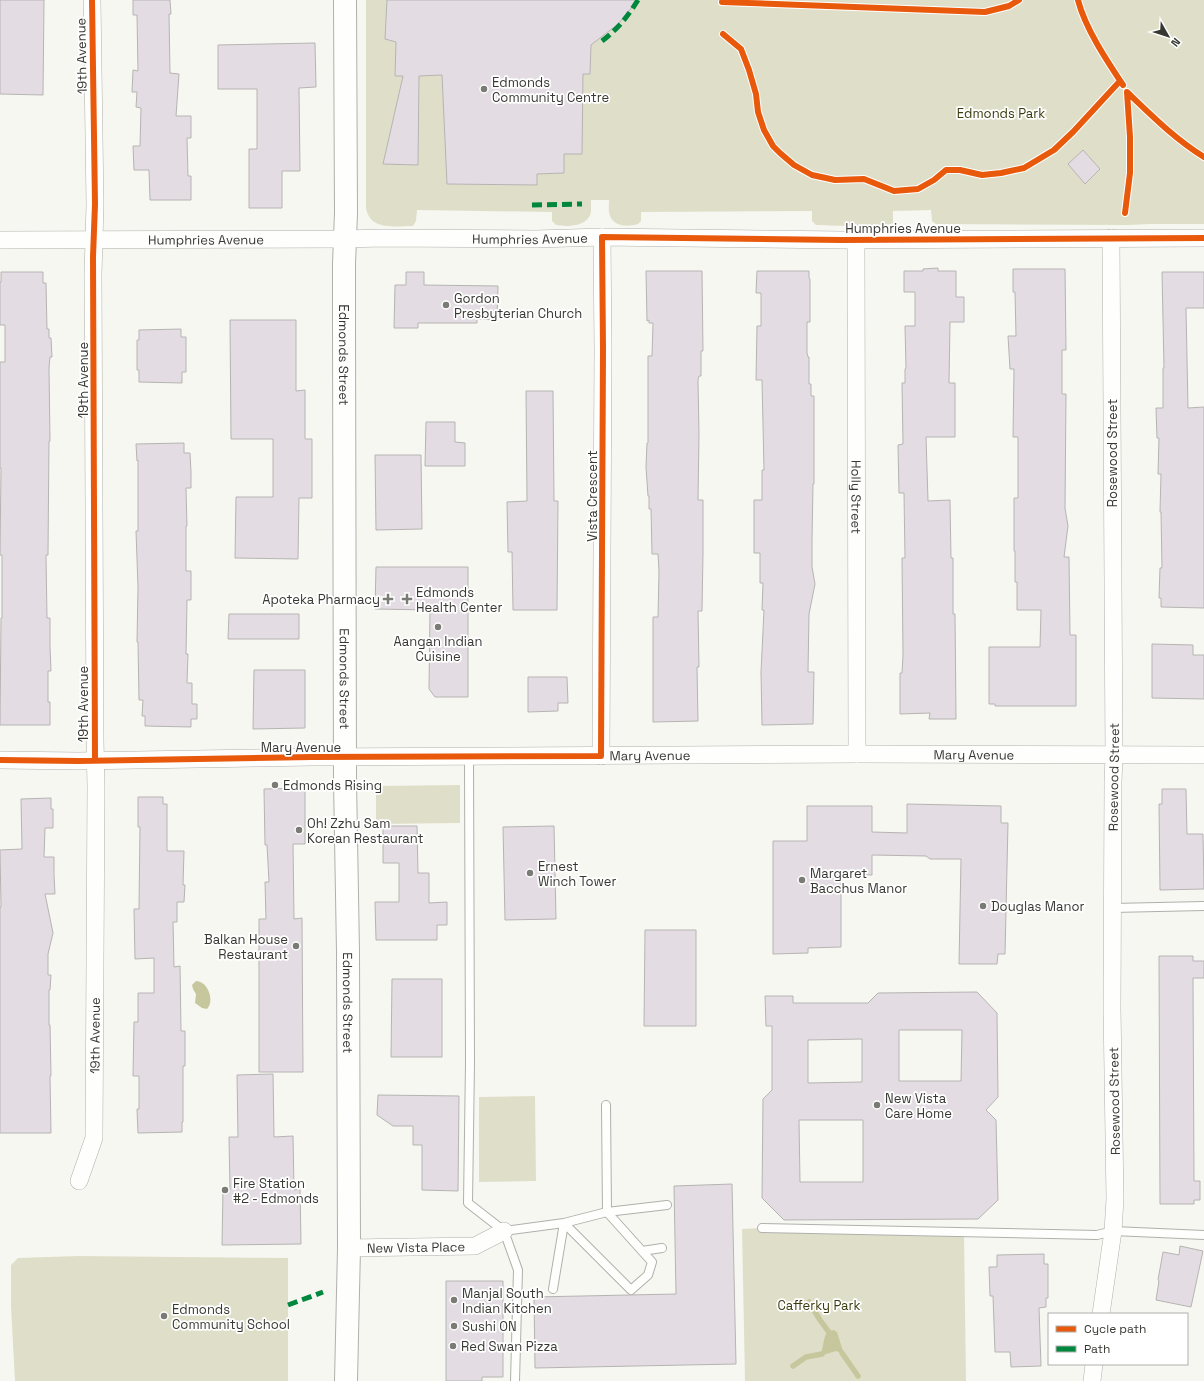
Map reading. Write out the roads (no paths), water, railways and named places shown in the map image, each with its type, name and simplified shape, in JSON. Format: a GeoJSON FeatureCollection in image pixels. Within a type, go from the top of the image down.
{"type":"FeatureCollection","features":[{"type":"Feature","properties":{"kind":"street","name":"19th Avenue"},"geometry":{"type":"LineString","coordinates":[[79,1181],[94,1138],[96,794],[95,204],[92,0]]}},
{"type":"Feature","properties":{"kind":"street","name":"Edmonds Street"},"geometry":{"type":"LineString","coordinates":[[345,0],[345,758],[348,938],[349,1248],[346,1381]]}},
{"type":"Feature","properties":{"kind":"street","name":"Humphries Avenue"},"geometry":{"type":"LineString","coordinates":[[0,240],[382,238],[536,239],[602,237],[856,240],[1147,237],[1163,239],[1204,238]]}},
{"type":"Feature","properties":{"kind":"street","name":"Vista Crescent"},"geometry":{"type":"LineString","coordinates":[[601,756],[604,349],[602,237]]}},
{"type":"Feature","properties":{"kind":"street","name":"Rosewood Street"},"geometry":{"type":"LineString","coordinates":[[1101,1313],[1116,1199],[1112,908],[1114,754],[1111,238]]}},
{"type":"Feature","properties":{"kind":"street","name":"Holly Street"},"geometry":{"type":"LineString","coordinates":[[856,240],[857,754]]}},
{"type":"Feature","properties":{"kind":"street","name":"Mary Avenue"},"geometry":{"type":"LineString","coordinates":[[0,760],[857,754],[1204,755]]}},
{"type":"Feature","properties":{"kind":"street","name":"New Vista Place"},"geometry":{"type":"LineString","coordinates":[[349,1248],[475,1246],[504,1231]]}},
{"type":"Feature","properties":{"kind":"street"},"geometry":{"type":"LineString","coordinates":[[1092,1381],[1094,1365]]}},
{"type":"Feature","properties":{"kind":"lane"},"geometry":{"type":"LineString","coordinates":[[469,757],[470,1063],[468,1203],[504,1231],[518,1270],[515,1381]]}},
{"type":"Feature","properties":{"kind":"lane"},"geometry":{"type":"LineString","coordinates":[[1112,908],[1204,906]]}},
{"type":"Feature","properties":{"kind":"lane"},"geometry":{"type":"LineString","coordinates":[[564,1223],[631,1290],[648,1275],[652,1262],[607,1212],[606,1105]]}},
{"type":"Feature","properties":{"kind":"lane"},"geometry":{"type":"LineString","coordinates":[[504,1231],[564,1223],[607,1212],[667,1205]]}},
{"type":"Feature","properties":{"kind":"lane"},"geometry":{"type":"LineString","coordinates":[[553,1289],[564,1223]]}},
{"type":"Feature","properties":{"kind":"lane"},"geometry":{"type":"LineString","coordinates":[[762,1228],[1097,1235],[1113,1231],[1204,1235]]}},
{"type":"Feature","properties":{"kind":"lane"},"geometry":{"type":"LineString","coordinates":[[642,1251],[662,1248]]}},
{"type":"Feature","properties":{"kind":"waterway"},"geometry":{"type":"LineString","coordinates":[[809,1302],[828,1331]]}},
{"type":"Feature","properties":{"kind":"waterway"},"geometry":{"type":"LineString","coordinates":[[842,1353],[858,1376]]}},
{"type":"Feature","properties":{"kind":"waterway"},"geometry":{"type":"LineString","coordinates":[[793,1366],[806,1357],[822,1354]]}},
{"type":"Feature","properties":{"kind":"place","name":"Edmonds Community Centre"},"geometry":{"type":"Point","coordinates":[484,89]}},
{"type":"Feature","properties":{"kind":"place","name":"Gordon Presbyterian Church"},"geometry":{"type":"Point","coordinates":[446,305]}},
{"type":"Feature","properties":{"kind":"place","name":"Apoteka Pharmacy"},"geometry":{"type":"Point","coordinates":[388,599]}},
{"type":"Feature","properties":{"kind":"place","name":"Edmonds Health Center"},"geometry":{"type":"Point","coordinates":[407,599]}},
{"type":"Feature","properties":{"kind":"place","name":"Aangan Indian Cuisine"},"geometry":{"type":"Point","coordinates":[438,627]}},
{"type":"Feature","properties":{"kind":"place","name":"Edmonds Rising"},"geometry":{"type":"Point","coordinates":[275,785]}},
{"type":"Feature","properties":{"kind":"place","name":"Oh! Zzhu Sam Korean Restaurant"},"geometry":{"type":"Point","coordinates":[299,830]}},
{"type":"Feature","properties":{"kind":"place","name":"Ernest Winch Tower"},"geometry":{"type":"Point","coordinates":[530,873]}},
{"type":"Feature","properties":{"kind":"place","name":"Margaret Bacchus Manor"},"geometry":{"type":"Point","coordinates":[802,880]}},
{"type":"Feature","properties":{"kind":"place","name":"Douglas Manor"},"geometry":{"type":"Point","coordinates":[983,906]}},
{"type":"Feature","properties":{"kind":"place","name":"Balkan House Restaurant"},"geometry":{"type":"Point","coordinates":[296,946]}},
{"type":"Feature","properties":{"kind":"place","name":"New Vista Care Home"},"geometry":{"type":"Point","coordinates":[877,1105]}},
{"type":"Feature","properties":{"kind":"place","name":"Fire Station #2 - Edmonds"},"geometry":{"type":"Point","coordinates":[225,1190]}},
{"type":"Feature","properties":{"kind":"place","name":"Manjal South Indian Kitchen"},"geometry":{"type":"Point","coordinates":[454,1300]}},
{"type":"Feature","properties":{"kind":"place","name":"Edmonds Community School"},"geometry":{"type":"Point","coordinates":[164,1316]}},
{"type":"Feature","properties":{"kind":"place","name":"Sushi ON"},"geometry":{"type":"Point","coordinates":[454,1326]}},
{"type":"Feature","properties":{"kind":"place","name":"Red Swan Pizza"},"geometry":{"type":"Point","coordinates":[453,1346]}},
{"type":"Feature","properties":{"kind":"park label","name":"Edmonds Park"},"geometry":{"type":"Point","coordinates":[1001,113]}},
{"type":"Feature","properties":{"kind":"park label","name":"Cafferky Park"},"geometry":{"type":"Point","coordinates":[819,1305]}}]}
